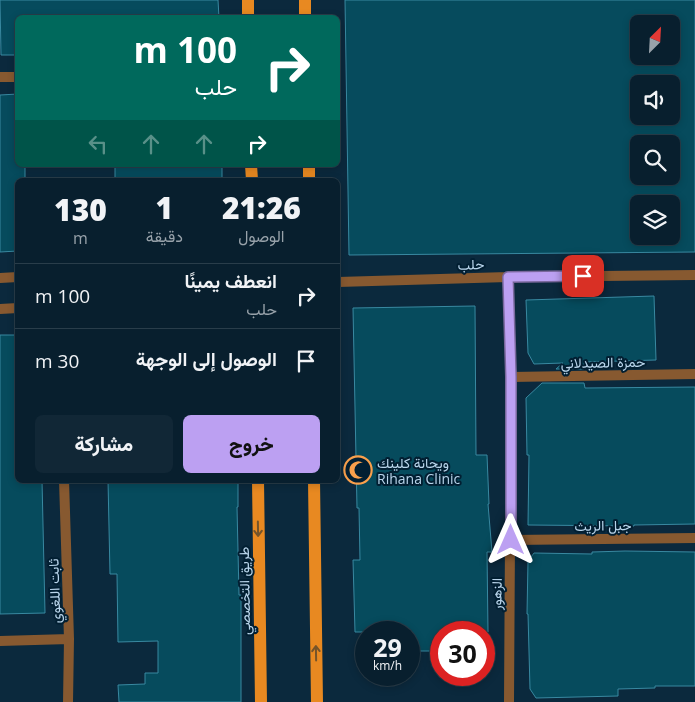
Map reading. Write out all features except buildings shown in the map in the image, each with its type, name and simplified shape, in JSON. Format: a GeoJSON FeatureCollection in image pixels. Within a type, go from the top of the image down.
{"type":"FeatureCollection","features":[{"type":"Feature","properties":{"kind":"main road"},"geometry":{"type":"LineString","coordinates":[[248,0],[248,15]]}},
{"type":"Feature","properties":{"kind":"main road"},"geometry":{"type":"LineString","coordinates":[[305,0],[305,15]]}},
{"type":"Feature","properties":{"kind":"main road","name":"طريق التخصصي"},"geometry":{"type":"LineString","coordinates":[[258,483],[261,702]]}},
{"type":"Feature","properties":{"kind":"main road"},"geometry":{"type":"LineString","coordinates":[[314,483],[317,702]]}},
{"type":"Feature","properties":{"kind":"street"},"geometry":{"type":"LineString","coordinates":[[0,77],[15,77]]}},
{"type":"Feature","properties":{"kind":"street","name":"حلب"},"geometry":{"type":"LineString","coordinates":[[340,282],[508,277],[695,275]]}},
{"type":"Feature","properties":{"kind":"street","name":"الزهور"},"geometry":{"type":"LineString","coordinates":[[508,277],[511,377],[511,540],[508,702]]}},
{"type":"Feature","properties":{"kind":"street"},"geometry":{"type":"LineString","coordinates":[[0,278],[15,278]]}},
{"type":"Feature","properties":{"kind":"street"},"geometry":{"type":"LineString","coordinates":[[0,309],[15,308]]}},
{"type":"Feature","properties":{"kind":"street","name":"حمزة الصيدلاني"},"geometry":{"type":"LineString","coordinates":[[511,377],[695,374]]}},
{"type":"Feature","properties":{"kind":"street","name":"ثابت اللغوي"},"geometry":{"type":"LineString","coordinates":[[64,483],[69,639],[68,702]]}},
{"type":"Feature","properties":{"kind":"street","name":"جبل الريث"},"geometry":{"type":"LineString","coordinates":[[511,540],[695,538]]}},
{"type":"Feature","properties":{"kind":"street"},"geometry":{"type":"LineString","coordinates":[[0,641],[69,639]]}},
{"type":"Feature","properties":{"kind":"place","name":"ويحانة كلينك Rihana Clinic"},"geometry":{"type":"Point","coordinates":[358,470]}},
{"type":"Feature","properties":{"kind":"route"},"geometry":{"type":"LineString","coordinates":[[511,540],[511,377],[508,277],[583,276]]}}]}
